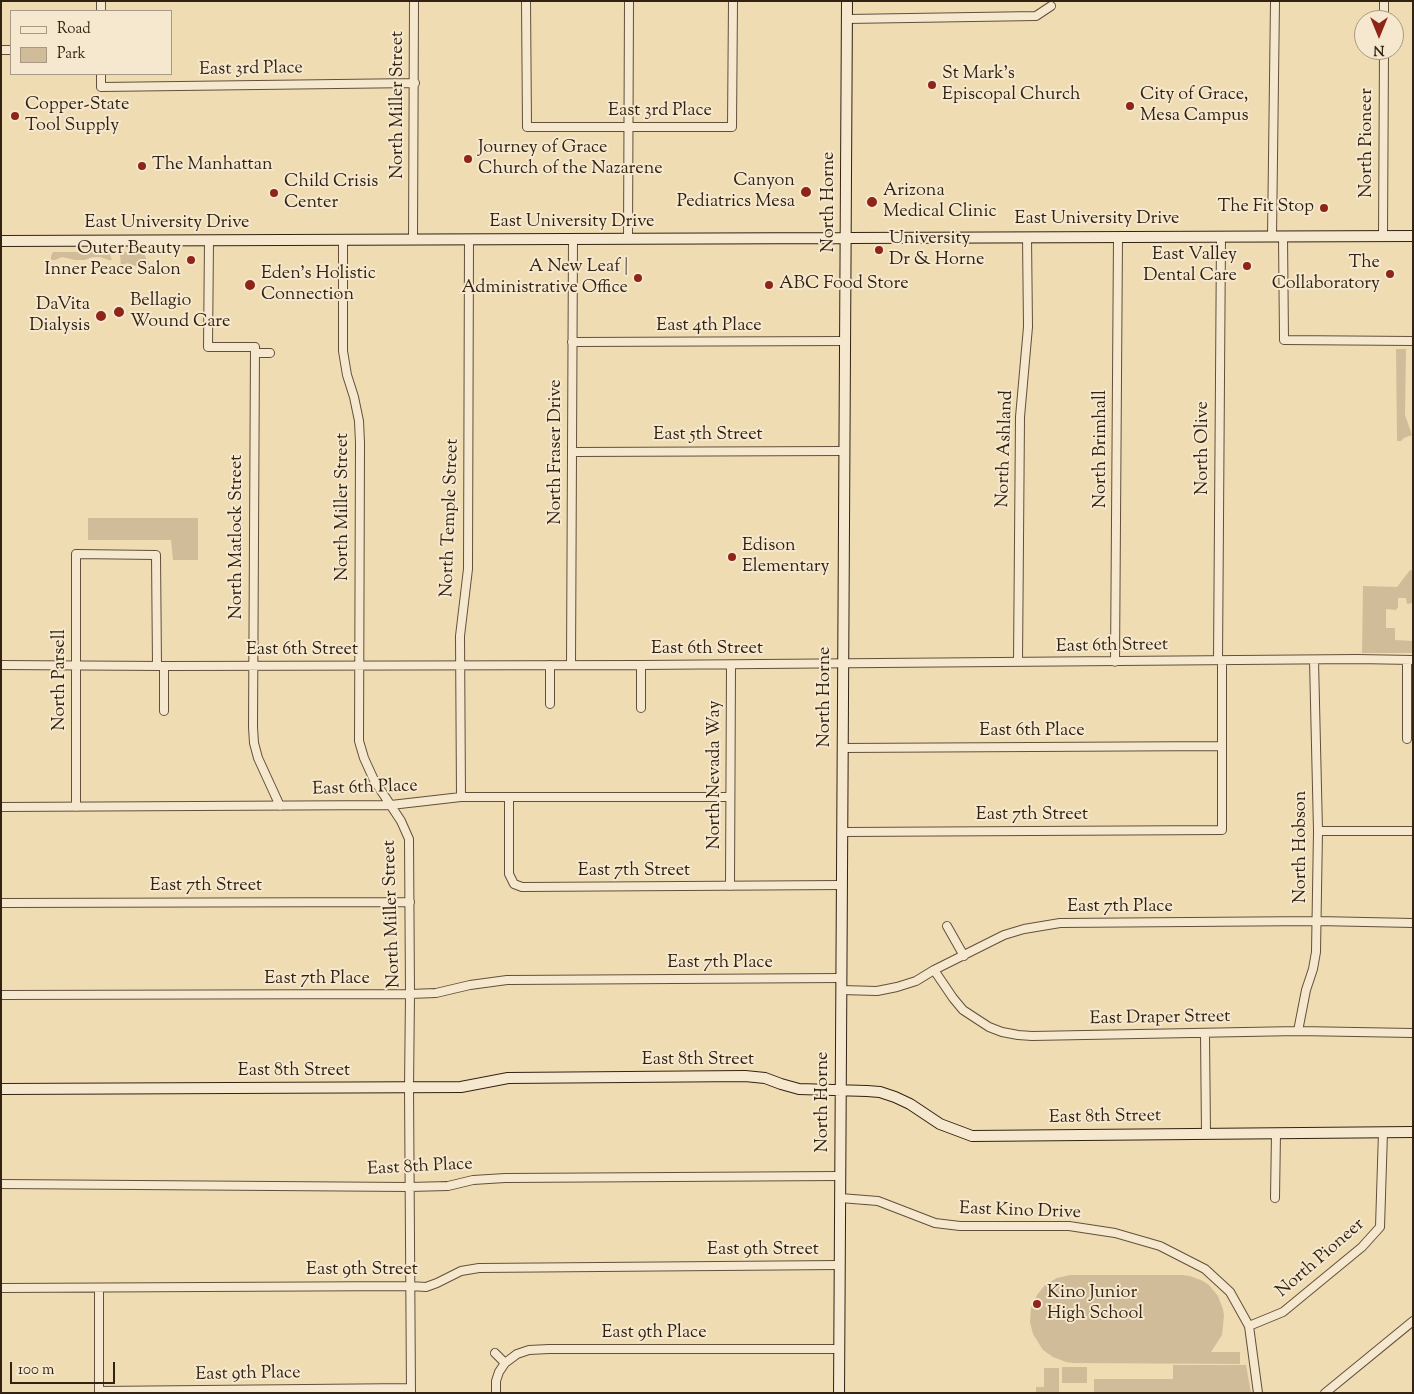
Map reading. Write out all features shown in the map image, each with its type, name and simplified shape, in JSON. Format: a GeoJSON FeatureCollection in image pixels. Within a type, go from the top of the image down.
{"type":"FeatureCollection","features":[{"type":"Feature","properties":{"kind":"street","name":"North Miller Street"},"geometry":{"type":"LineString","coordinates":[[414,1],[414,239]]}},
{"type":"Feature","properties":{"kind":"street","name":"East 3rd Place"},"geometry":{"type":"LineString","coordinates":[[526,1],[527,127],[732,127],[733,1]]}},
{"type":"Feature","properties":{"kind":"street"},"geometry":{"type":"LineString","coordinates":[[628,239],[629,1]]}},
{"type":"Feature","properties":{"kind":"street","name":"North Horne"},"geometry":{"type":"LineString","coordinates":[[839,1393],[847,1]]}},
{"type":"Feature","properties":{"kind":"street"},"geometry":{"type":"LineString","coordinates":[[1272,236],[1275,1]]}},
{"type":"Feature","properties":{"kind":"street"},"geometry":{"type":"LineString","coordinates":[[847,19],[1036,16],[1051,6]]}},
{"type":"Feature","properties":{"kind":"street","name":"North Pioneer"},"geometry":{"type":"LineString","coordinates":[[1383,236],[1384,60]]}},
{"type":"Feature","properties":{"kind":"street","name":"East 3rd Place"},"geometry":{"type":"LineString","coordinates":[[101,75],[101,87],[415,83]]}},
{"type":"Feature","properties":{"kind":"street","name":"North Brimhall"},"geometry":{"type":"LineString","coordinates":[[1115,662],[1118,236]]}},
{"type":"Feature","properties":{"kind":"street","name":"North Olive"},"geometry":{"type":"LineString","coordinates":[[1221,236],[1220,660],[1222,830]]}},
{"type":"Feature","properties":{"kind":"street"},"geometry":{"type":"LineString","coordinates":[[1283,236],[1284,340],[1413,340]]}},
{"type":"Feature","properties":{"kind":"street","name":"East University Drive"},"geometry":{"type":"LineString","coordinates":[[1,241],[1413,236]]}},
{"type":"Feature","properties":{"kind":"street","name":"North Ashland"},"geometry":{"type":"LineString","coordinates":[[1018,662],[1020,417],[1028,327],[1028,237]]}},
{"type":"Feature","properties":{"kind":"street","name":"North Temple Street"},"geometry":{"type":"LineString","coordinates":[[461,797],[460,636],[468,569],[469,239]]}},
{"type":"Feature","properties":{"kind":"street","name":"North Fraser Drive"},"geometry":{"type":"LineString","coordinates":[[571,665],[573,239]]}},
{"type":"Feature","properties":{"kind":"street"},"geometry":{"type":"LineString","coordinates":[[208,240],[208,347],[255,347],[255,353],[270,353]]}},
{"type":"Feature","properties":{"kind":"street","name":"North Miller Street"},"geometry":{"type":"LineString","coordinates":[[342,240],[343,351],[359,421],[360,443],[359,741],[374,780],[402,821],[409,839],[410,1390]]}},
{"type":"Feature","properties":{"kind":"street","name":"East 4th Place"},"geometry":{"type":"LineString","coordinates":[[572,342],[846,342]]}},
{"type":"Feature","properties":{"kind":"street","name":"North Matlock Street"},"geometry":{"type":"LineString","coordinates":[[255,353],[253,727],[254,743],[258,758],[280,806]]}},
{"type":"Feature","properties":{"kind":"street","name":"East 5th Street"},"geometry":{"type":"LineString","coordinates":[[572,452],[843,451]]}},
{"type":"Feature","properties":{"kind":"street","name":"North Parsell"},"geometry":{"type":"LineString","coordinates":[[76,807],[76,554],[156,555],[160,666]]}},
{"type":"Feature","properties":{"kind":"street","name":"North Hobson"},"geometry":{"type":"LineString","coordinates":[[1298,1031],[1316,952],[1318,831],[1314,660]]}},
{"type":"Feature","properties":{"kind":"street"},"geometry":{"type":"LineString","coordinates":[[1407,739],[1410,660]]}},
{"type":"Feature","properties":{"kind":"street","name":"East 6th Street"},"geometry":{"type":"LineString","coordinates":[[1,665],[641,665],[1410,660]]}},
{"type":"Feature","properties":{"kind":"street","name":"North Nevada Way"},"geometry":{"type":"LineString","coordinates":[[730,886],[731,664]]}},
{"type":"Feature","properties":{"kind":"street"},"geometry":{"type":"LineString","coordinates":[[550,665],[550,704]]}},
{"type":"Feature","properties":{"kind":"street"},"geometry":{"type":"LineString","coordinates":[[641,665],[641,708]]}},
{"type":"Feature","properties":{"kind":"street"},"geometry":{"type":"LineString","coordinates":[[160,666],[164,711]]}},
{"type":"Feature","properties":{"kind":"street","name":"East 6th Place"},"geometry":{"type":"LineString","coordinates":[[842,748],[1222,746]]}},
{"type":"Feature","properties":{"kind":"street","name":"East 6th Place"},"geometry":{"type":"LineString","coordinates":[[1,807],[391,805],[461,797],[730,797]]}},
{"type":"Feature","properties":{"kind":"street","name":"East 7th Street"},"geometry":{"type":"LineString","coordinates":[[509,797],[509,874],[512,881],[518,886],[842,885]]}},
{"type":"Feature","properties":{"kind":"street","name":"East 7th Street"},"geometry":{"type":"LineString","coordinates":[[842,832],[1222,830]]}},
{"type":"Feature","properties":{"kind":"street"},"geometry":{"type":"LineString","coordinates":[[1318,831],[1413,831]]}},
{"type":"Feature","properties":{"kind":"street","name":"East 7th Street"},"geometry":{"type":"LineString","coordinates":[[1,903],[410,902]]}},
{"type":"Feature","properties":{"kind":"street","name":"East 7th Place"},"geometry":{"type":"LineString","coordinates":[[841,990],[877,991],[897,987],[916,981],[1004,935],[1032,927],[1060,923],[1317,921],[1413,923]]}},
{"type":"Feature","properties":{"kind":"street"},"geometry":{"type":"LineString","coordinates":[[947,926],[964,956]]}},
{"type":"Feature","properties":{"kind":"street","name":"East Draper Street"},"geometry":{"type":"LineString","coordinates":[[934,970],[963,1010],[989,1027],[1002,1032],[1032,1036],[1298,1031],[1413,1033]]}},
{"type":"Feature","properties":{"kind":"street","name":"East 7th Place"},"geometry":{"type":"LineString","coordinates":[[1,995],[436,994],[470,985],[507,980],[841,978]]}},
{"type":"Feature","properties":{"kind":"street"},"geometry":{"type":"LineString","coordinates":[[1205,1034],[1206,1134]]}},
{"type":"Feature","properties":{"kind":"street","name":"East 8th Street"},"geometry":{"type":"LineString","coordinates":[[1,1089],[409,1088],[464,1087],[508,1078],[745,1076],[765,1078],[799,1089],[880,1092],[910,1104],[940,1124],[972,1136],[1413,1132]]}},
{"type":"Feature","properties":{"kind":"street","name":"North Pioneer"},"geometry":{"type":"LineString","coordinates":[[1249,1326],[1283,1312],[1362,1247],[1380,1227],[1383,1132]]}},
{"type":"Feature","properties":{"kind":"street"},"geometry":{"type":"LineString","coordinates":[[1275,1198],[1276,1133]]}},
{"type":"Feature","properties":{"kind":"street","name":"East 8th Place"},"geometry":{"type":"LineString","coordinates":[[1,1184],[409,1187],[448,1186],[473,1180],[506,1178],[840,1176]]}},
{"type":"Feature","properties":{"kind":"street","name":"East Kino Drive"},"geometry":{"type":"LineString","coordinates":[[840,1198],[878,1201],[935,1223],[960,1226],[1069,1226],[1116,1234],[1160,1246],[1205,1269],[1230,1292],[1249,1326],[1258,1393]]}},
{"type":"Feature","properties":{"kind":"street","name":"East 9th Street"},"geometry":{"type":"LineString","coordinates":[[1,1288],[426,1287],[437,1284],[461,1271],[479,1268],[839,1265]]}},
{"type":"Feature","properties":{"kind":"street","name":"East 9th Place"},"geometry":{"type":"LineString","coordinates":[[99,1288],[99,1391],[410,1390]]}},
{"type":"Feature","properties":{"kind":"street"},"geometry":{"type":"LineString","coordinates":[[1325,1393],[1413,1321]]}},
{"type":"Feature","properties":{"kind":"street","name":"East 9th Place"},"geometry":{"type":"LineString","coordinates":[[505,1363],[517,1354],[529,1350],[549,1349],[839,1349]]}},
{"type":"Feature","properties":{"kind":"street"},"geometry":{"type":"LineString","coordinates":[[495,1353],[505,1363],[496,1381],[496,1393]]}},
{"type":"Feature","properties":{"kind":"green space"},"geometry":{"type":"Polygon","coordinates":[[[53,252],[109,252],[112,260],[100,257],[75,260],[62,257],[51,260],[53,252]]]}},
{"type":"Feature","properties":{"kind":"green space"},"geometry":{"type":"Polygon","coordinates":[[[122,252],[143,252],[150,266],[142,268],[127,263],[121,266],[120,255],[122,252]]]}},
{"type":"Feature","properties":{"kind":"green space"},"geometry":{"type":"Polygon","coordinates":[[[1396,349],[1406,349],[1405,415],[1412,435],[1401,441],[1397,441],[1396,349]]]}},
{"type":"Feature","properties":{"kind":"green space"},"geometry":{"type":"Polygon","coordinates":[[[88,518],[198,518],[198,560],[173,560],[171,540],[88,540],[88,518]]]}},
{"type":"Feature","properties":{"kind":"green space"},"geometry":{"type":"Polygon","coordinates":[[[1410,570],[1413,571],[1413,603],[1407,604],[1406,598],[1398,598],[1396,610],[1386,609],[1386,628],[1395,628],[1395,640],[1413,641],[1413,653],[1362,653],[1363,586],[1397,587],[1410,570]]]}},
{"type":"Feature","properties":{"kind":"green space"},"geometry":{"type":"Polygon","coordinates":[[[1070,1275],[1183,1275],[1203,1281],[1218,1296],[1224,1316],[1222,1335],[1211,1352],[1240,1352],[1240,1364],[1073,1363],[1053,1357],[1043,1350],[1033,1334],[1030,1322],[1031,1308],[1037,1295],[1045,1285],[1057,1278],[1070,1275]]]}},
{"type":"Feature","properties":{"kind":"green space"},"geometry":{"type":"Polygon","coordinates":[[[1173,1365],[1246,1365],[1251,1393],[1094,1393],[1094,1379],[1173,1379],[1173,1365]]]}},
{"type":"Feature","properties":{"kind":"green space"},"geometry":{"type":"Polygon","coordinates":[[[1062,1367],[1087,1367],[1087,1383],[1062,1383],[1062,1367]]]}},
{"type":"Feature","properties":{"kind":"green space"},"geometry":{"type":"Polygon","coordinates":[[[1044,1368],[1059,1368],[1059,1393],[1036,1393],[1036,1387],[1044,1387],[1044,1368]]]}},
{"type":"Feature","properties":{"kind":"place","name":"St Mark's Episcopal Church"},"geometry":{"type":"Point","coordinates":[932,85]}},
{"type":"Feature","properties":{"kind":"place","name":"City of Grace, Mesa Campus"},"geometry":{"type":"Point","coordinates":[1130,106]}},
{"type":"Feature","properties":{"kind":"place","name":"Copper-State Tool Supply"},"geometry":{"type":"Point","coordinates":[15,116]}},
{"type":"Feature","properties":{"kind":"place","name":"Journey of Grace Church of the Nazarene"},"geometry":{"type":"Point","coordinates":[468,159]}},
{"type":"Feature","properties":{"kind":"place","name":"The Manhattan"},"geometry":{"type":"Point","coordinates":[142,166]}},
{"type":"Feature","properties":{"kind":"place","name":"Canyon Pediatrics Mesa"},"geometry":{"type":"Point","coordinates":[806,192]}},
{"type":"Feature","properties":{"kind":"place","name":"Child Crisis Center"},"geometry":{"type":"Point","coordinates":[274,193]}},
{"type":"Feature","properties":{"kind":"place","name":"Arizona Medical Clinic"},"geometry":{"type":"Point","coordinates":[872,202]}},
{"type":"Feature","properties":{"kind":"place","name":"The Fit Stop"},"geometry":{"type":"Point","coordinates":[1324,208]}},
{"type":"Feature","properties":{"kind":"place","name":"University Dr & Horne"},"geometry":{"type":"Point","coordinates":[879,250]}},
{"type":"Feature","properties":{"kind":"place","name":"Outer Beauty Inner Peace Salon"},"geometry":{"type":"Point","coordinates":[191,260]}},
{"type":"Feature","properties":{"kind":"place","name":"East Valley Dental Care"},"geometry":{"type":"Point","coordinates":[1247,266]}},
{"type":"Feature","properties":{"kind":"place","name":"The Collaboratory"},"geometry":{"type":"Point","coordinates":[1390,274]}},
{"type":"Feature","properties":{"kind":"place","name":"A New Leaf | Administrative Office"},"geometry":{"type":"Point","coordinates":[638,278]}},
{"type":"Feature","properties":{"kind":"place","name":"Eden's Holistic Connection"},"geometry":{"type":"Point","coordinates":[250,285]}},
{"type":"Feature","properties":{"kind":"place","name":"ABC Food Store"},"geometry":{"type":"Point","coordinates":[769,285]}},
{"type":"Feature","properties":{"kind":"place","name":"Bellagio Wound Care"},"geometry":{"type":"Point","coordinates":[119,312]}},
{"type":"Feature","properties":{"kind":"place","name":"DaVita Dialysis"},"geometry":{"type":"Point","coordinates":[101,316]}},
{"type":"Feature","properties":{"kind":"place","name":"Edison Elementary"},"geometry":{"type":"Point","coordinates":[732,557]}},
{"type":"Feature","properties":{"kind":"place","name":"Kino Junior High School"},"geometry":{"type":"Point","coordinates":[1037,1304]}}]}
